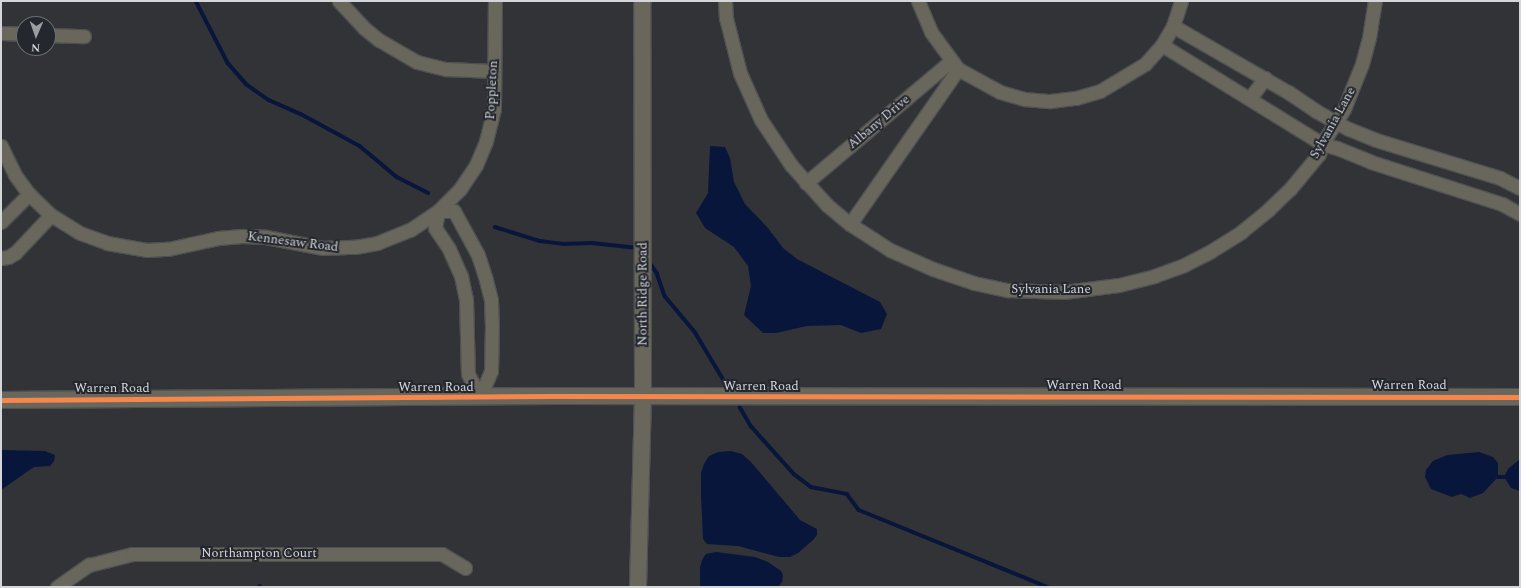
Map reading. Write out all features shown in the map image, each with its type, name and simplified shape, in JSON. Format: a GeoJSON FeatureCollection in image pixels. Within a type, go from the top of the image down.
{"type":"FeatureCollection","features":[{"type":"Feature","properties":{"kind":"street"},"geometry":{"type":"LineString","coordinates":[[339,1],[364,28],[379,40],[417,62],[446,69],[470,72],[494,71]]}},
{"type":"Feature","properties":{"kind":"street","name":"Poppleton"},"geometry":{"type":"LineString","coordinates":[[438,211],[460,188],[471,173],[486,141],[494,109],[495,1]]}},
{"type":"Feature","properties":{"kind":"street","name":"North Ridge Road"},"geometry":{"type":"LineString","coordinates":[[638,587],[643,397],[642,1]]}},
{"type":"Feature","properties":{"kind":"street","name":"Sylvania Lane"},"geometry":{"type":"LineString","coordinates":[[725,1],[726,18],[740,73],[761,120],[791,165],[806,183],[850,224],[890,250],[932,269],[974,283],[1008,290],[1038,292],[1064,292],[1106,288],[1154,276],[1184,265],[1211,251],[1241,232],[1290,189],[1319,154],[1322,144],[1344,108],[1362,64],[1369,38],[1375,1]]}},
{"type":"Feature","properties":{"kind":"street"},"geometry":{"type":"LineString","coordinates":[[918,1],[931,32],[955,65],[1000,92],[1025,99],[1050,101],[1076,98],[1100,91],[1123,79],[1145,64],[1162,45],[1173,26],[1181,1]]}},
{"type":"Feature","properties":{"kind":"street"},"geometry":{"type":"LineString","coordinates":[[1173,26],[1265,78],[1316,111],[1369,137],[1500,178],[1520,188]]}},
{"type":"Feature","properties":{"kind":"street"},"geometry":{"type":"LineString","coordinates":[[1,33],[16,34]]}},
{"type":"Feature","properties":{"kind":"street"},"geometry":{"type":"LineString","coordinates":[[56,34],[84,36]]}},
{"type":"Feature","properties":{"kind":"street"},"geometry":{"type":"LineString","coordinates":[[1162,45],[1250,98],[1322,144],[1337,148],[1371,162],[1502,204],[1520,214]]}},
{"type":"Feature","properties":{"kind":"street","name":"Albany Drive"},"geometry":{"type":"LineString","coordinates":[[806,183],[955,65]]}},
{"type":"Feature","properties":{"kind":"street","name":"Albany Drive"},"geometry":{"type":"LineString","coordinates":[[850,224],[955,65]]}},
{"type":"Feature","properties":{"kind":"street"},"geometry":{"type":"LineString","coordinates":[[1250,98],[1265,78]]}},
{"type":"Feature","properties":{"kind":"street","name":"Kennesaw Road"},"geometry":{"type":"LineString","coordinates":[[1,146],[15,175],[29,194],[51,215],[69,227],[93,239],[120,247],[146,250],[168,248],[218,238],[242,236],[266,237],[317,247],[341,248],[377,243],[394,238],[410,230],[438,211]]}},
{"type":"Feature","properties":{"kind":"street"},"geometry":{"type":"LineString","coordinates":[[1433,181],[1439,159]]}},
{"type":"Feature","properties":{"kind":"street"},"geometry":{"type":"LineString","coordinates":[[1,222],[29,194]]}},
{"type":"Feature","properties":{"kind":"street"},"geometry":{"type":"LineString","coordinates":[[438,211],[454,211],[478,255],[491,300],[491,371],[480,397],[468,374],[466,299],[458,269],[449,250],[435,228],[438,211]]}},
{"type":"Feature","properties":{"kind":"street"},"geometry":{"type":"LineString","coordinates":[[1,258],[8,257],[15,253],[51,215]]}},
{"type":"Feature","properties":{"kind":"street","name":"Warren Road"},"geometry":{"type":"LineString","coordinates":[[1,400],[480,397],[1520,397]]}},
{"type":"Feature","properties":{"kind":"street","name":"Northampton Court"},"geometry":{"type":"LineString","coordinates":[[57,587],[62,582],[89,565],[120,556],[138,553],[442,554],[465,568]]}},
{"type":"Feature","properties":{"kind":"water"},"geometry":{"type":"Polygon","coordinates":[[[710,146],[725,147],[730,158],[734,182],[745,204],[768,228],[783,248],[797,259],[880,302],[887,314],[881,329],[861,333],[841,325],[807,326],[776,333],[763,333],[744,315],[751,286],[748,266],[734,247],[705,228],[696,213],[708,193],[710,146]]]}},
{"type":"Feature","properties":{"kind":"water"},"geometry":{"type":"Polygon","coordinates":[[[1,450],[45,451],[55,455],[54,461],[50,466],[34,467],[1,490],[1,450]]]}},
{"type":"Feature","properties":{"kind":"water"},"geometry":{"type":"Polygon","coordinates":[[[731,451],[742,454],[751,462],[800,520],[817,529],[817,535],[798,553],[790,557],[779,557],[738,546],[707,544],[703,539],[701,473],[709,456],[718,452],[731,451]]]}},
{"type":"Feature","properties":{"kind":"water"},"geometry":{"type":"Polygon","coordinates":[[[1479,452],[1493,457],[1498,463],[1498,477],[1483,493],[1470,498],[1461,494],[1452,497],[1431,489],[1425,477],[1426,470],[1433,461],[1447,455],[1479,452]]]}},
{"type":"Feature","properties":{"kind":"water"},"geometry":{"type":"Polygon","coordinates":[[[1520,459],[1520,491],[1511,488],[1504,477],[1508,469],[1520,459]]]}},
{"type":"Feature","properties":{"kind":"water"},"geometry":{"type":"Polygon","coordinates":[[[716,552],[755,557],[768,562],[781,571],[783,575],[782,582],[778,587],[700,587],[700,568],[702,560],[706,554],[716,552]]]}},
{"type":"Feature","properties":{"kind":"waterway"},"geometry":{"type":"LineString","coordinates":[[196,1],[228,63],[246,84],[269,100],[301,114],[360,146],[397,177],[428,193]]}},
{"type":"Feature","properties":{"kind":"waterway"},"geometry":{"type":"LineString","coordinates":[[495,227],[540,241],[563,244],[592,243],[638,248]]}},
{"type":"Feature","properties":{"kind":"waterway"},"geometry":{"type":"LineString","coordinates":[[648,260],[657,273],[665,296],[695,332],[728,387]]}},
{"type":"Feature","properties":{"kind":"waterway"},"geometry":{"type":"LineString","coordinates":[[740,407],[751,426],[794,474],[811,487],[847,494],[859,510],[1048,587]]}},
{"type":"Feature","properties":{"kind":"waterway"},"geometry":{"type":"LineString","coordinates":[[1498,477],[1504,477]]}},
{"type":"Feature","properties":{"kind":"cycle path"},"geometry":{"type":"LineString","coordinates":[[1,400],[553,396],[1520,397]]}}]}
